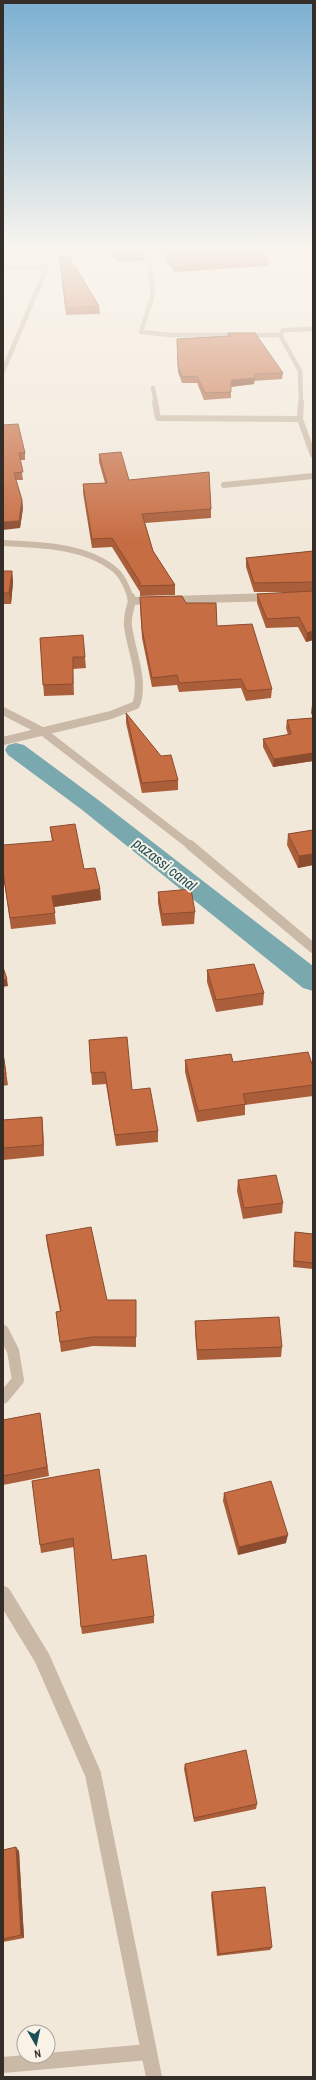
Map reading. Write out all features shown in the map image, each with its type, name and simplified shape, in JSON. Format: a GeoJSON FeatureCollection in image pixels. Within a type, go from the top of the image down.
{"type":"FeatureCollection","features":[{"type":"Feature","properties":{"kind":"street"},"geometry":{"type":"LineString","coordinates":[[3,371],[13,347]]}},
{"type":"Feature","properties":{"kind":"street"},"geometry":{"type":"LineString","coordinates":[[287,347],[300,371],[302,394],[300,419],[313,454]]}},
{"type":"Feature","properties":{"kind":"street"},"geometry":{"type":"LineString","coordinates":[[153,388],[158,418],[300,419]]}},
{"type":"Feature","properties":{"kind":"street"},"geometry":{"type":"LineString","coordinates":[[224,486],[313,476]]}},
{"type":"Feature","properties":{"kind":"street"},"geometry":{"type":"LineString","coordinates":[[3,543],[64,549],[106,564],[114,569],[126,585],[132,601],[128,621],[140,694],[136,705],[124,711],[3,740]]}},
{"type":"Feature","properties":{"kind":"street"},"geometry":{"type":"LineString","coordinates":[[132,601],[276,597]]}},
{"type":"Feature","properties":{"kind":"street"},"geometry":{"type":"LineString","coordinates":[[3,711],[42,731],[170,829],[313,948]]}},
{"type":"Feature","properties":{"kind":"street"},"geometry":{"type":"LineString","coordinates":[[3,1331],[13,1351],[18,1380],[3,1398]]}},
{"type":"Feature","properties":{"kind":"street"},"geometry":{"type":"LineString","coordinates":[[3,1594],[42,1658],[93,1774],[154,2077]]}},
{"type":"Feature","properties":{"kind":"street"},"geometry":{"type":"LineString","coordinates":[[3,2065],[148,2052]]}},
{"type":"Feature","properties":{"kind":"building"},"geometry":{"type":"Polygon","coordinates":[[[177,347],[265,347],[283,373],[255,374],[255,378],[231,380],[231,392],[205,393],[197,376],[182,377],[178,366],[177,347]]]}},
{"type":"Feature","properties":{"kind":"building"},"geometry":{"type":"Polygon","coordinates":[[[18,424],[25,453],[19,453],[23,472],[14,473],[22,500],[19,521],[3,522],[3,425],[18,424]]]}},
{"type":"Feature","properties":{"kind":"building"},"geometry":{"type":"Polygon","coordinates":[[[121,452],[129,480],[209,472],[211,509],[142,514],[153,551],[175,585],[140,586],[140,582],[112,538],[92,539],[83,484],[107,483],[99,454],[121,452]]]}},
{"type":"Feature","properties":{"kind":"building"},"geometry":{"type":"Polygon","coordinates":[[[313,551],[313,582],[254,583],[246,558],[313,551]]]}},
{"type":"Feature","properties":{"kind":"building"},"geometry":{"type":"Polygon","coordinates":[[[3,571],[12,571],[9,593],[3,593],[3,571]]]}},
{"type":"Feature","properties":{"kind":"building"},"geometry":{"type":"Polygon","coordinates":[[[313,591],[313,631],[307,633],[299,617],[267,619],[257,594],[313,591]]]}},
{"type":"Feature","properties":{"kind":"building"},"geometry":{"type":"Polygon","coordinates":[[[182,596],[186,603],[216,603],[217,626],[252,624],[272,689],[247,691],[241,679],[179,683],[177,675],[152,678],[142,629],[140,597],[182,596]]]}},
{"type":"Feature","properties":{"kind":"building"},"geometry":{"type":"Polygon","coordinates":[[[83,635],[85,657],[73,657],[73,684],[43,685],[40,638],[83,635]]]}},
{"type":"Feature","properties":{"kind":"building"},"geometry":{"type":"Polygon","coordinates":[[[126,713],[161,756],[171,755],[178,780],[142,783],[126,713]]]}},
{"type":"Feature","properties":{"kind":"building"},"geometry":{"type":"Polygon","coordinates":[[[313,718],[313,753],[274,759],[263,739],[291,734],[287,720],[313,718]]]}},
{"type":"Feature","properties":{"kind":"building"},"geometry":{"type":"Polygon","coordinates":[[[75,824],[84,869],[95,868],[100,889],[52,896],[55,913],[10,918],[3,872],[3,845],[53,841],[50,827],[75,824]]]}},
{"type":"Feature","properties":{"kind":"building"},"geometry":{"type":"Polygon","coordinates":[[[313,830],[313,854],[299,856],[288,834],[313,830]]]}},
{"type":"Feature","properties":{"kind":"building"},"geometry":{"type":"Polygon","coordinates":[[[191,889],[195,912],[162,914],[158,892],[191,889]]]}},
{"type":"Feature","properties":{"kind":"building"},"geometry":{"type":"Polygon","coordinates":[[[254,964],[264,993],[216,1000],[207,970],[254,964]]]}},
{"type":"Feature","properties":{"kind":"building"},"geometry":{"type":"Polygon","coordinates":[[[3,967],[7,979],[3,980],[3,967]]]}},
{"type":"Feature","properties":{"kind":"building"},"geometry":{"type":"Polygon","coordinates":[[[127,1037],[132,1090],[150,1088],[158,1131],[115,1135],[105,1072],[91,1073],[89,1040],[127,1037]]]}},
{"type":"Feature","properties":{"kind":"building"},"geometry":{"type":"Polygon","coordinates":[[[308,1052],[313,1067],[313,1085],[243,1094],[246,1104],[198,1111],[185,1060],[231,1054],[233,1062],[308,1052]]]}},
{"type":"Feature","properties":{"kind":"building"},"geometry":{"type":"Polygon","coordinates":[[[3,1053],[6,1074],[3,1074],[3,1053]]]}},
{"type":"Feature","properties":{"kind":"building"},"geometry":{"type":"Polygon","coordinates":[[[42,1117],[43,1145],[3,1148],[3,1120],[42,1117]]]}},
{"type":"Feature","properties":{"kind":"building"},"geometry":{"type":"Polygon","coordinates":[[[276,1175],[283,1203],[244,1208],[238,1180],[276,1175]]]}},
{"type":"Feature","properties":{"kind":"building"},"geometry":{"type":"Polygon","coordinates":[[[91,1227],[107,1300],[136,1300],[136,1337],[92,1337],[60,1342],[56,1312],[61,1311],[46,1235],[91,1227]]]}},
{"type":"Feature","properties":{"kind":"building"},"geometry":{"type":"Polygon","coordinates":[[[295,1232],[313,1234],[313,1263],[294,1261],[295,1232]]]}},
{"type":"Feature","properties":{"kind":"building"},"geometry":{"type":"Polygon","coordinates":[[[279,1317],[282,1347],[197,1350],[195,1321],[279,1317]]]}},
{"type":"Feature","properties":{"kind":"building"},"geometry":{"type":"Polygon","coordinates":[[[40,1413],[47,1467],[3,1476],[3,1420],[40,1413]]]}},
{"type":"Feature","properties":{"kind":"building"},"geometry":{"type":"Polygon","coordinates":[[[99,1469],[112,1560],[146,1555],[154,1616],[81,1627],[73,1538],[40,1545],[32,1481],[99,1469]]]}},
{"type":"Feature","properties":{"kind":"building"},"geometry":{"type":"Polygon","coordinates":[[[271,1481],[288,1535],[239,1547],[224,1493],[271,1481]]]}},
{"type":"Feature","properties":{"kind":"building"},"geometry":{"type":"Polygon","coordinates":[[[246,1750],[257,1804],[194,1818],[185,1764],[246,1750]]]}},
{"type":"Feature","properties":{"kind":"building"},"geometry":{"type":"Polygon","coordinates":[[[16,1847],[21,1935],[3,1939],[3,1850],[16,1847]]]}},
{"type":"Feature","properties":{"kind":"building"},"geometry":{"type":"Polygon","coordinates":[[[265,1887],[272,1947],[219,1954],[212,1892],[265,1887]]]}},
{"type":"Feature","properties":{"kind":"waterway","name":"pazassi canal"},"geometry":{"type":"LineString","coordinates":[[16,750],[89,804],[313,981]]}}]}
